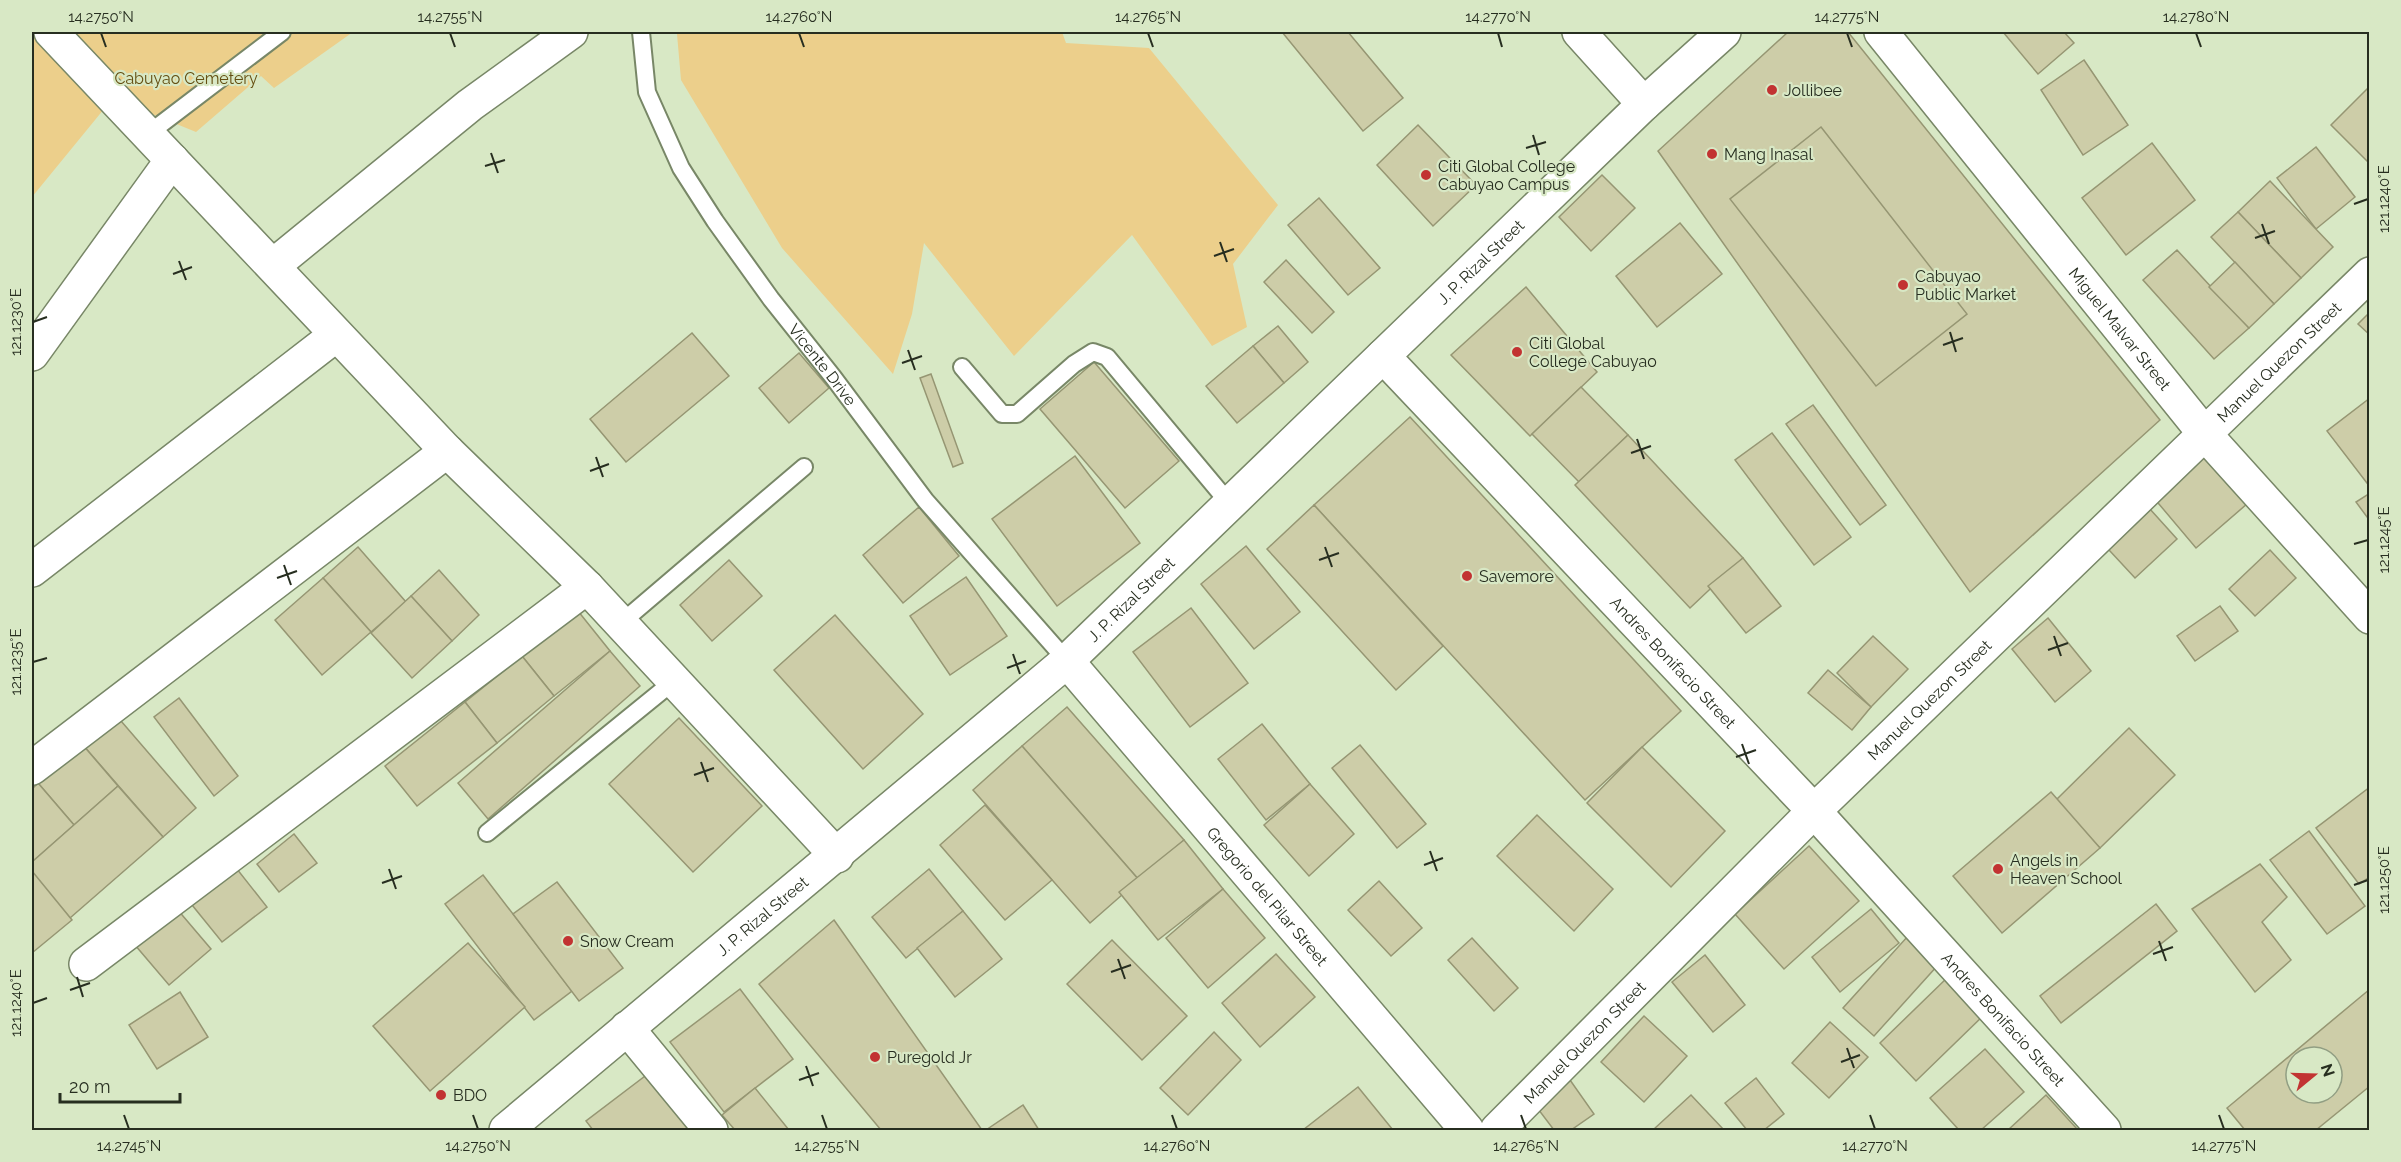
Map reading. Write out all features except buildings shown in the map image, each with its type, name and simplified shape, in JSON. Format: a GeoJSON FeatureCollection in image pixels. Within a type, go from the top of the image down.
{"type":"FeatureCollection","features":[{"type":"Feature","properties":{"kind":"street"},"geometry":{"type":"LineString","coordinates":[[51,32],[274,265],[336,335],[447,451],[587,587],[837,856]]}},
{"type":"Feature","properties":{"kind":"street"},"geometry":{"type":"LineString","coordinates":[[274,265],[470,105],[571,32]]}},
{"type":"Feature","properties":{"kind":"street"},"geometry":{"type":"LineString","coordinates":[[1580,32],[1644,104]]}},
{"type":"Feature","properties":{"kind":"street","name":"J. P. Rizal Street"},"geometry":{"type":"LineString","coordinates":[[507,1131],[1066,662],[1644,104],[1724,32]]}},
{"type":"Feature","properties":{"kind":"street","name":"Miguel Malvar Street"},"geometry":{"type":"LineString","coordinates":[[1881,32],[2204,433],[2370,616]]}},
{"type":"Feature","properties":{"kind":"street"},"geometry":{"type":"LineString","coordinates":[[32,354],[172,160]]}},
{"type":"Feature","properties":{"kind":"street","name":"Manuel Quezon Street"},"geometry":{"type":"LineString","coordinates":[[1497,1131],[1814,812],[2370,274]]}},
{"type":"Feature","properties":{"kind":"street"},"geometry":{"type":"LineString","coordinates":[[32,570],[336,335]]}},
{"type":"Feature","properties":{"kind":"street","name":"Andres Bonifacio Street"},"geometry":{"type":"LineString","coordinates":[[1383,356],[1814,812],[2104,1131]]}},
{"type":"Feature","properties":{"kind":"street"},"geometry":{"type":"LineString","coordinates":[[32,768],[447,451]]}},
{"type":"Feature","properties":{"kind":"street"},"geometry":{"type":"LineString","coordinates":[[86,964],[587,587]]}},
{"type":"Feature","properties":{"kind":"street","name":"Gregorio del Pilar Street"},"geometry":{"type":"LineString","coordinates":[[1066,662],[1467,1131]]}},
{"type":"Feature","properties":{"kind":"street"},"geometry":{"type":"LineString","coordinates":[[627,1028],[711,1131]]}},
{"type":"Feature","properties":{"kind":"lane"},"geometry":{"type":"LineString","coordinates":[[148,134],[282,32]]}},
{"type":"Feature","properties":{"kind":"lane","name":"Vicente Drive"},"geometry":{"type":"LineString","coordinates":[[641,32],[647,92],[681,168],[715,221],[771,299],[925,500],[1066,662]]}},
{"type":"Feature","properties":{"kind":"lane"},"geometry":{"type":"LineString","coordinates":[[962,367],[1002,414],[1017,414],[1074,364],[1093,352],[1107,357],[1229,503]]}},
{"type":"Feature","properties":{"kind":"lane"},"geometry":{"type":"LineString","coordinates":[[621,623],[804,467]]}},
{"type":"Feature","properties":{"kind":"lane"},"geometry":{"type":"LineString","coordinates":[[487,833],[674,681]]}},
{"type":"Feature","properties":{"kind":"green space","name":"Cabuyao Cemetery"},"geometry":{"type":"Polygon","coordinates":[[[32,32],[353,32],[274,88],[261,76],[196,132],[113,98],[32,197],[32,32]]]}},
{"type":"Feature","properties":{"kind":"green space"},"geometry":{"type":"Polygon","coordinates":[[[683,32],[1062,32],[1066,43],[1149,48],[1278,205],[1233,264],[1247,327],[1212,346],[1132,235],[1014,356],[924,243],[912,314],[893,374],[782,248],[681,80],[677,34],[683,32]]]}},
{"type":"Feature","properties":{"kind":"place","name":"Jollibee"},"geometry":{"type":"Point","coordinates":[1772,90]}},
{"type":"Feature","properties":{"kind":"place","name":"Mang Inasal"},"geometry":{"type":"Point","coordinates":[1712,154]}},
{"type":"Feature","properties":{"kind":"place","name":"Citi Global College Cabuyao Campus"},"geometry":{"type":"Point","coordinates":[1426,175]}},
{"type":"Feature","properties":{"kind":"place","name":"Cabuyao Public Market"},"geometry":{"type":"Point","coordinates":[1903,285]}},
{"type":"Feature","properties":{"kind":"place","name":"Citi Global College Cabuyao"},"geometry":{"type":"Point","coordinates":[1517,352]}},
{"type":"Feature","properties":{"kind":"place","name":"Savemore"},"geometry":{"type":"Point","coordinates":[1467,576]}},
{"type":"Feature","properties":{"kind":"place","name":"Angels in Heaven School"},"geometry":{"type":"Point","coordinates":[1998,869]}},
{"type":"Feature","properties":{"kind":"place","name":"Snow Cream"},"geometry":{"type":"Point","coordinates":[568,941]}},
{"type":"Feature","properties":{"kind":"place","name":"Puregold Jr"},"geometry":{"type":"Point","coordinates":[875,1057]}},
{"type":"Feature","properties":{"kind":"place","name":"BDO"},"geometry":{"type":"Point","coordinates":[441,1095]}}]}
